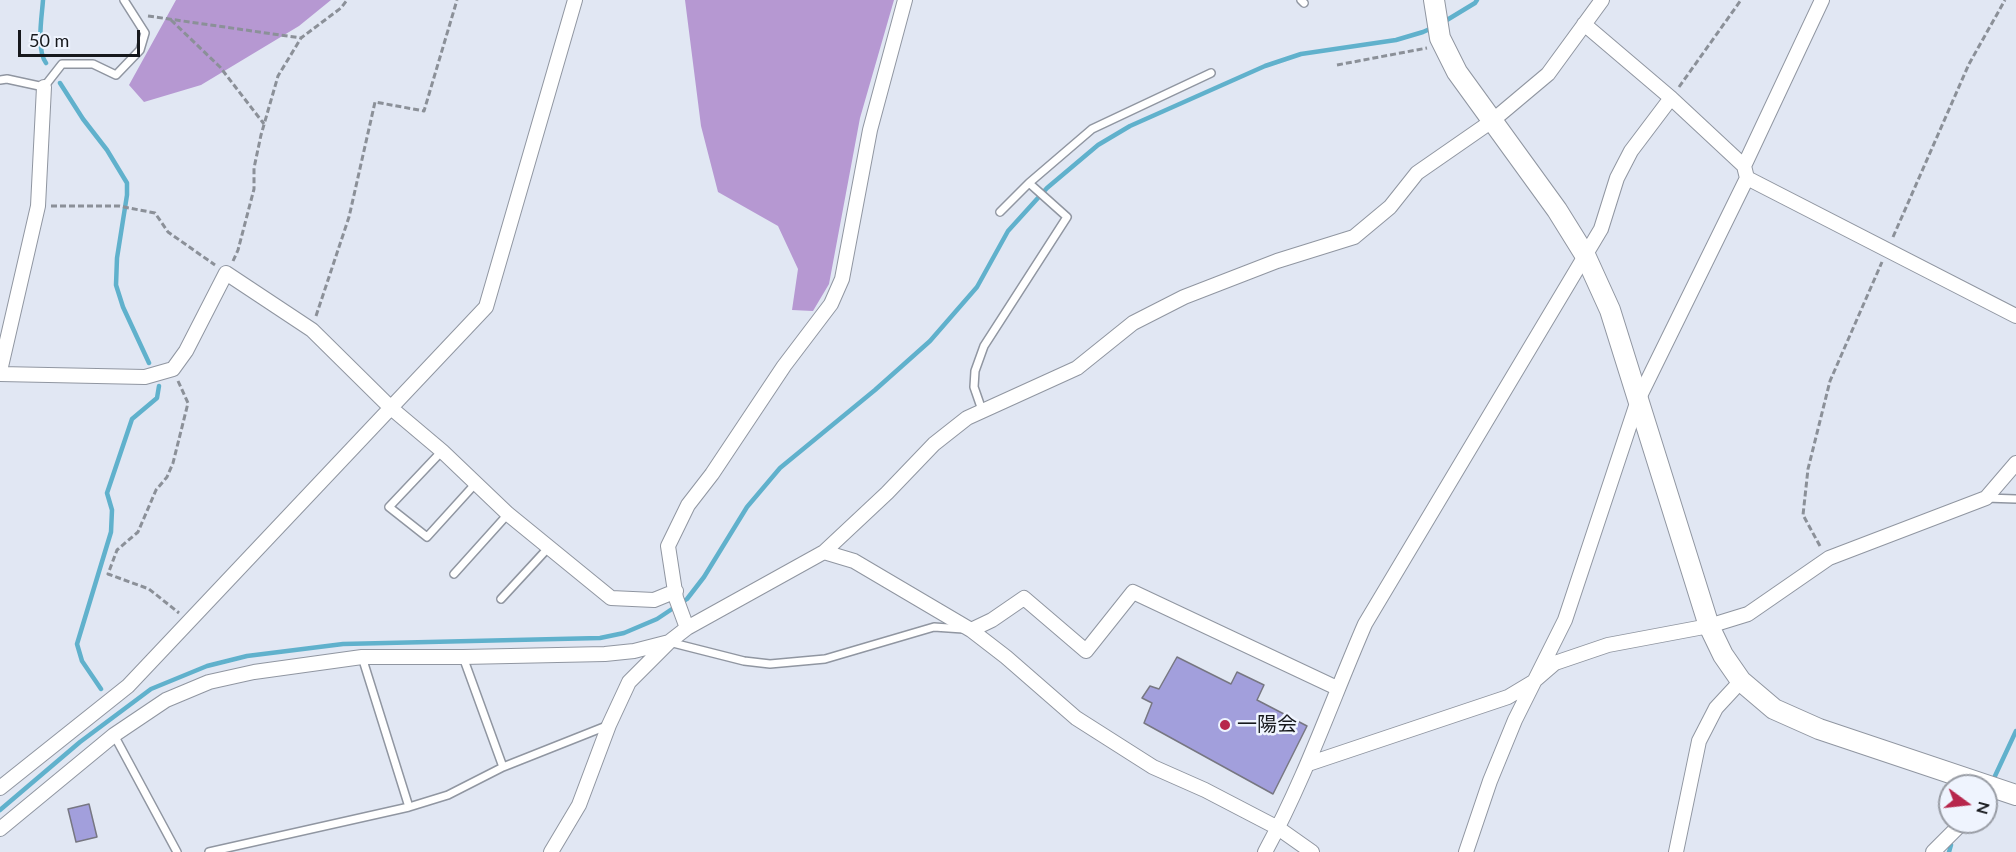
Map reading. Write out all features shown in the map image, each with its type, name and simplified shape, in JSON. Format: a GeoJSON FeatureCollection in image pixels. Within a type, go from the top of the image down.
{"type":"FeatureCollection","features":[{"type":"Feature","properties":{"kind":"street"},"geometry":{"type":"LineString","coordinates":[[0,788],[128,686],[486,307],[575,0]]}},
{"type":"Feature","properties":{"kind":"street"},"geometry":{"type":"LineString","coordinates":[[687,628],[676,595],[668,546],[687,505],[712,474],[784,366],[831,304],[842,279],[870,130],[905,0]]}},
{"type":"Feature","properties":{"kind":"street"},"geometry":{"type":"LineString","coordinates":[[1466,852],[1490,781],[1533,682],[1565,620],[1638,400],[1746,172],[1822,0]]}},
{"type":"Feature","properties":{"kind":"street"},"geometry":{"type":"LineString","coordinates":[[551,852],[579,806],[609,725],[629,682],[669,642],[687,628],[824,552],[887,493],[934,444],[967,418],[1077,368],[1133,323],[1184,297],[1277,261],[1354,237],[1390,207],[1417,173],[1492,121],[1548,74],[1584,24],[1594,3]]}},
{"type":"Feature","properties":{"kind":"street"},"geometry":{"type":"LineString","coordinates":[[1435,8],[1442,41],[1457,72],[1557,210],[1585,255],[1610,310],[1708,626],[1723,655],[1741,681],[1774,708],[1819,729],[1938,774]]}},
{"type":"Feature","properties":{"kind":"street"},"geometry":{"type":"LineString","coordinates":[[1584,24],[1671,98],[1746,172],[1887,250],[2016,316]]}},
{"type":"Feature","properties":{"kind":"street"},"geometry":{"type":"LineString","coordinates":[[44,87],[38,206],[0,372],[145,377],[173,369],[186,351],[226,273],[312,330],[391,408],[442,451],[508,514],[611,598],[654,600],[676,595]]}},
{"type":"Feature","properties":{"kind":"street"},"geometry":{"type":"LineString","coordinates":[[1265,852],[1308,764],[1365,624],[1601,229],[1617,178],[1631,150],[1671,98]]}},
{"type":"Feature","properties":{"kind":"street"},"geometry":{"type":"LineString","coordinates":[[1308,764],[1508,697],[1533,682],[1556,663],[1608,645],[1708,626],[1748,614],[1828,558],[1986,498],[2016,462]]}},
{"type":"Feature","properties":{"kind":"street"},"geometry":{"type":"LineString","coordinates":[[824,552],[854,561],[971,630],[1076,718],[1133,755],[1278,828],[1312,852]]}},
{"type":"Feature","properties":{"kind":"street"},"geometry":{"type":"LineString","coordinates":[[971,630],[992,621],[1024,598],[1086,651],[1133,592],[1337,688]]}},
{"type":"Feature","properties":{"kind":"street"},"geometry":{"type":"LineString","coordinates":[[0,829],[114,735],[166,700],[210,682],[254,672],[362,657],[605,654],[634,651],[669,642]]}},
{"type":"Feature","properties":{"kind":"street"},"geometry":{"type":"LineString","coordinates":[[1676,852],[1699,741],[1716,708],[1741,681]]}},
{"type":"Feature","properties":{"kind":"street"},"geometry":{"type":"LineString","coordinates":[[1998,794],[2016,795]]}},
{"type":"Feature","properties":{"kind":"street"},"geometry":{"type":"LineString","coordinates":[[1933,852],[1951,834]]}},
{"type":"Feature","properties":{"kind":"lane"},"geometry":{"type":"LineString","coordinates":[[0,80],[7,79],[44,87],[62,64],[93,64],[116,75],[140,50],[145,33],[124,0]]}},
{"type":"Feature","properties":{"kind":"lane"},"geometry":{"type":"LineString","coordinates":[[1000,212],[1092,129],[1211,73]]}},
{"type":"Feature","properties":{"kind":"lane"},"geometry":{"type":"LineString","coordinates":[[982,410],[974,387],[975,371],[984,346],[1067,217],[1032,185]]}},
{"type":"Feature","properties":{"kind":"lane"},"geometry":{"type":"LineString","coordinates":[[442,451],[389,507],[427,537],[476,483]]}},
{"type":"Feature","properties":{"kind":"lane"},"geometry":{"type":"LineString","coordinates":[[1986,498],[2016,499]]}},
{"type":"Feature","properties":{"kind":"lane"},"geometry":{"type":"LineString","coordinates":[[454,574],[508,514]]}},
{"type":"Feature","properties":{"kind":"lane"},"geometry":{"type":"LineString","coordinates":[[501,599],[549,547]]}},
{"type":"Feature","properties":{"kind":"lane"},"geometry":{"type":"LineString","coordinates":[[669,642],[744,661],[770,664],[825,659],[934,627],[971,630]]}},
{"type":"Feature","properties":{"kind":"lane"},"geometry":{"type":"LineString","coordinates":[[362,657],[409,807]]}},
{"type":"Feature","properties":{"kind":"lane"},"geometry":{"type":"LineString","coordinates":[[463,657],[503,767]]}},
{"type":"Feature","properties":{"kind":"lane"},"geometry":{"type":"LineString","coordinates":[[209,852],[409,807],[448,795],[503,767],[609,725]]}},
{"type":"Feature","properties":{"kind":"lane"},"geometry":{"type":"LineString","coordinates":[[114,735],[177,852]]}},
{"type":"Feature","properties":{"kind":"path"},"geometry":{"type":"LineString","coordinates":[[38,206],[119,206],[155,213],[168,232],[226,273],[238,250],[254,189],[255,168],[264,124],[279,76],[301,38],[341,8],[346,0]]}},
{"type":"Feature","properties":{"kind":"path"},"geometry":{"type":"LineString","coordinates":[[312,330],[349,217],[375,102],[424,111],[457,0]]}},
{"type":"Feature","properties":{"kind":"path"},"geometry":{"type":"LineString","coordinates":[[1671,98],[1741,0]]}},
{"type":"Feature","properties":{"kind":"path"},"geometry":{"type":"LineString","coordinates":[[1828,558],[1814,538],[1803,515],[1808,469],[1830,381],[1970,64],[2005,0]]}},
{"type":"Feature","properties":{"kind":"path"},"geometry":{"type":"LineString","coordinates":[[133,14],[301,38]]}},
{"type":"Feature","properties":{"kind":"path"},"geometry":{"type":"LineString","coordinates":[[170,19],[220,68],[264,124]]}},
{"type":"Feature","properties":{"kind":"path"},"geometry":{"type":"LineString","coordinates":[[1338,65],[1442,41]]}},
{"type":"Feature","properties":{"kind":"path"},"geometry":{"type":"LineString","coordinates":[[173,369],[188,403],[173,463],[167,477],[156,490],[138,532],[117,550],[108,574],[149,589],[190,622]]}},
{"type":"Feature","properties":{"kind":"shaded area"},"geometry":{"type":"Polygon","coordinates":[[[176,0],[331,0],[299,26],[201,85],[144,102],[129,85],[176,0]]]}},
{"type":"Feature","properties":{"kind":"shaded area"},"geometry":{"type":"Polygon","coordinates":[[[685,0],[894,0],[860,118],[829,284],[813,311],[792,310],[798,269],[778,226],[718,192],[701,126],[685,0]]]}},
{"type":"Feature","properties":{"kind":"building","name":"一陽会"},"geometry":{"type":"Polygon","coordinates":[[[1177,657],[1231,684],[1237,672],[1264,685],[1257,700],[1307,726],[1273,794],[1144,723],[1152,703],[1142,698],[1150,686],[1159,689],[1177,657]]]}},
{"type":"Feature","properties":{"kind":"building"},"geometry":{"type":"Polygon","coordinates":[[[89,804],[97,837],[76,842],[68,809],[89,804]]]}},
{"type":"Feature","properties":{"kind":"waterway"},"geometry":{"type":"LineString","coordinates":[[43,0],[40,41],[46,63]]}},
{"type":"Feature","properties":{"kind":"waterway"},"geometry":{"type":"LineString","coordinates":[[1442,23],[1477,0]]}},
{"type":"Feature","properties":{"kind":"waterway"},"geometry":{"type":"LineString","coordinates":[[0,810],[80,742],[151,689],[207,666],[247,656],[343,644],[600,638],[624,633],[657,619],[687,599],[704,577],[747,507],[780,468],[875,390],[930,341],[977,287],[1008,231],[1047,188],[1098,145],[1130,126],[1265,66],[1301,54],[1396,40],[1432,28]]}},
{"type":"Feature","properties":{"kind":"waterway"},"geometry":{"type":"LineString","coordinates":[[60,83],[127,183],[117,258],[116,285],[123,307],[149,363]]}},
{"type":"Feature","properties":{"kind":"waterway"},"geometry":{"type":"LineString","coordinates":[[101,689],[82,661],[77,644],[111,532],[112,510],[107,493],[132,419],[157,398],[159,386]]}},
{"type":"Feature","properties":{"kind":"waterway"},"geometry":{"type":"LineString","coordinates":[[1996,774],[2016,731]]}},
{"type":"Feature","properties":{"kind":"waterway"},"geometry":{"type":"LineString","coordinates":[[1949,852],[1951,845]]}},
{"type":"Feature","properties":{"kind":"place","name":"一陽会"},"geometry":{"type":"Point","coordinates":[1225,725]}}]}
